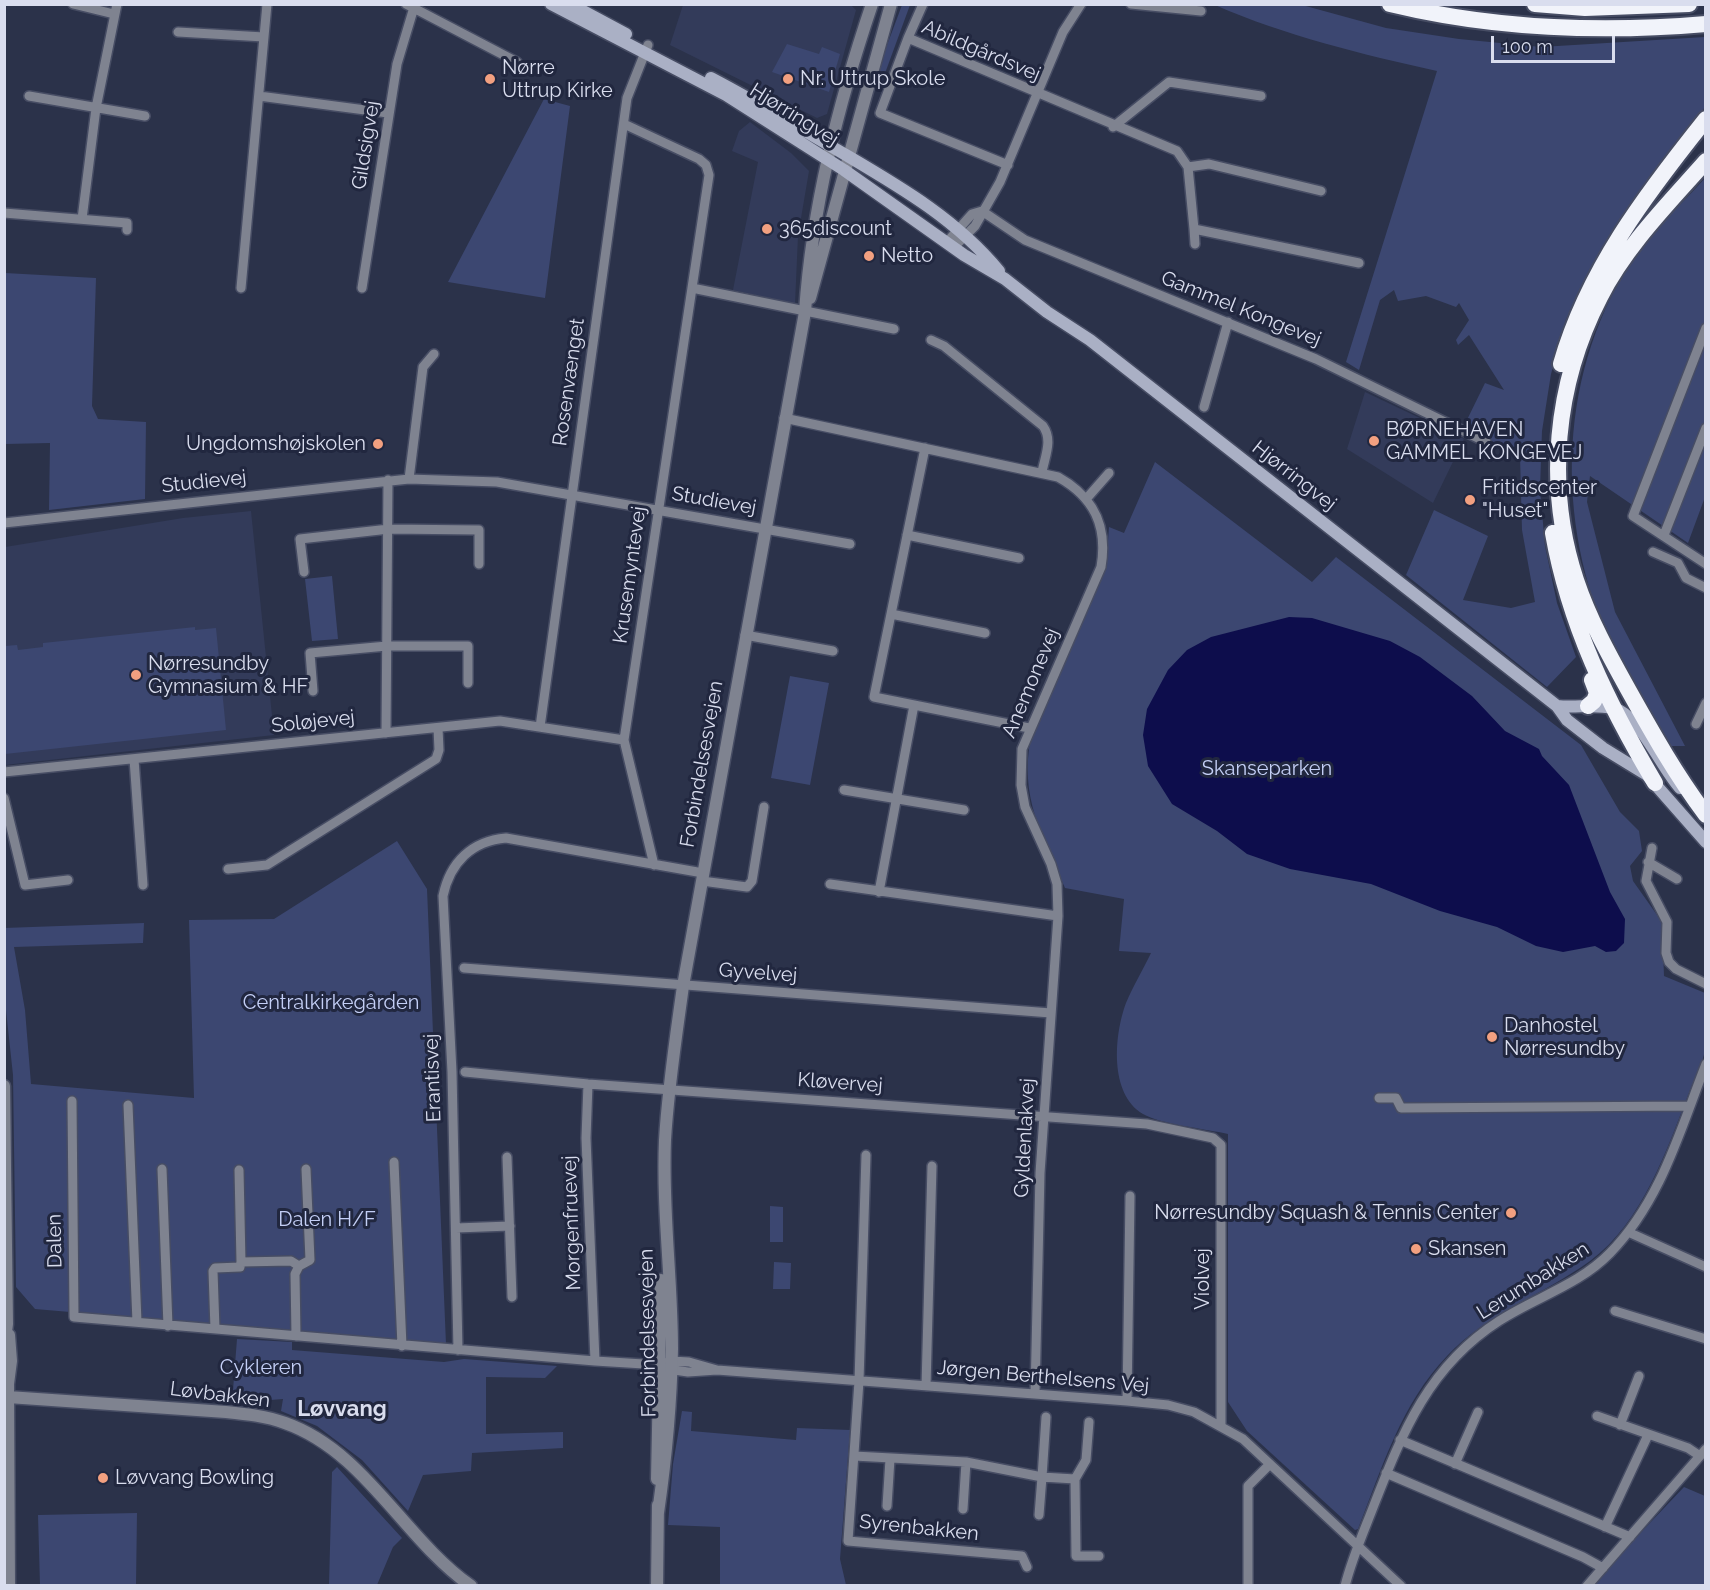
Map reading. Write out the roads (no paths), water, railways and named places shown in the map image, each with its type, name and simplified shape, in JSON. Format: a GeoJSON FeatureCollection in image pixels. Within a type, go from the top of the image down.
{"type":"FeatureCollection","features":[{"type":"Feature","properties":{"kind":"highway"},"geometry":{"type":"LineString","coordinates":[[1535,4],[1596,8],[1689,4]]}},
{"type":"Feature","properties":{"kind":"highway"},"geometry":{"type":"LineString","coordinates":[[1390,5],[1448,16],[1581,29],[1648,29],[1706,24]]}},
{"type":"Feature","properties":{"kind":"highway"},"geometry":{"type":"LineString","coordinates":[[1588,706],[1594,701],[1597,693],[1572,626],[1552,526],[1548,464],[1553,402],[1568,341],[1583,302],[1607,256],[1658,179],[1706,119]]}},
{"type":"Feature","properties":{"kind":"highway"},"geometry":{"type":"LineString","coordinates":[[1706,161],[1647,227],[1600,296],[1575,356],[1563,409],[1558,452],[1561,517],[1567,549],[1584,600],[1603,644],[1674,773],[1706,815]]}},
{"type":"Feature","properties":{"kind":"highway"},"geometry":{"type":"LineString","coordinates":[[1569,605],[1584,646],[1613,708],[1655,783]]}},
{"type":"Feature","properties":{"kind":"main road","name":"Hjørringvej"},"geometry":{"type":"LineString","coordinates":[[551,4],[755,101],[837,158],[951,245],[1005,279],[1047,312],[1090,340],[1557,706],[1567,720],[1655,783],[1686,823],[1706,842]]}},
{"type":"Feature","properties":{"kind":"main road","name":"Hjørringvej"},"geometry":{"type":"LineString","coordinates":[[570,4],[647,49]]}},
{"type":"Feature","properties":{"kind":"main road","name":"Hjørringvej"},"geometry":{"type":"LineString","coordinates":[[837,158],[919,200],[963,232],[1005,279]]}},
{"type":"Feature","properties":{"kind":"main road"},"geometry":{"type":"LineString","coordinates":[[1557,706],[1613,708],[1633,719],[1669,777],[1706,815]]}},
{"type":"Feature","properties":{"kind":"street"},"geometry":{"type":"LineString","coordinates":[[73,4],[116,9],[96,108],[82,219]]}},
{"type":"Feature","properties":{"kind":"street"},"geometry":{"type":"LineString","coordinates":[[241,288],[267,4]]}},
{"type":"Feature","properties":{"kind":"street"},"geometry":{"type":"LineString","coordinates":[[837,158],[891,4]]}},
{"type":"Feature","properties":{"kind":"street"},"geometry":{"type":"LineString","coordinates":[[908,38],[923,4]]}},
{"type":"Feature","properties":{"kind":"street"},"geometry":{"type":"LineString","coordinates":[[951,245],[979,220],[1008,165],[1063,32],[1081,4]]}},
{"type":"Feature","properties":{"kind":"street"},"geometry":{"type":"LineString","coordinates":[[1131,4],[1201,11]]}},
{"type":"Feature","properties":{"kind":"street"},"geometry":{"type":"LineString","coordinates":[[411,6],[517,62]]}},
{"type":"Feature","properties":{"kind":"street","name":"Gildsigvej"},"geometry":{"type":"LineString","coordinates":[[362,288],[388,113],[411,6]]}},
{"type":"Feature","properties":{"kind":"street"},"geometry":{"type":"LineString","coordinates":[[837,158],[870,10]]}},
{"type":"Feature","properties":{"kind":"street"},"geometry":{"type":"LineString","coordinates":[[178,32],[264,37]]}},
{"type":"Feature","properties":{"kind":"street","name":"Abildgårdsvej"},"geometry":{"type":"LineString","coordinates":[[1008,165],[880,113],[908,38],[1113,127],[1177,152],[1188,167]]}},
{"type":"Feature","properties":{"kind":"street","name":"Rosenvænget"},"geometry":{"type":"LineString","coordinates":[[540,727],[624,124],[632,82],[647,49]]}},
{"type":"Feature","properties":{"kind":"street"},"geometry":{"type":"LineString","coordinates":[[1113,127],[1169,82],[1261,96]]}},
{"type":"Feature","properties":{"kind":"street"},"geometry":{"type":"LineString","coordinates":[[29,96],[145,116]]}},
{"type":"Feature","properties":{"kind":"street"},"geometry":{"type":"LineString","coordinates":[[259,96],[388,113]]}},
{"type":"Feature","properties":{"kind":"street","name":"Krusemyntevej"},"geometry":{"type":"LineString","coordinates":[[624,124],[699,159],[706,165],[709,175],[624,740],[654,866]]}},
{"type":"Feature","properties":{"kind":"street","name":"Forbindelsesvejen"},"geometry":{"type":"LineString","coordinates":[[805,312],[823,257],[826,216],[837,158]]}},
{"type":"Feature","properties":{"kind":"street","name":"Forbindelsesvejen"},"geometry":{"type":"LineString","coordinates":[[657,1586],[658,1513],[668,1444],[665,1141],[669,1089],[682,986],[805,312],[815,215],[837,158]]}},
{"type":"Feature","properties":{"kind":"street"},"geometry":{"type":"LineString","coordinates":[[1195,244],[1188,167],[1209,164],[1322,191]]}},
{"type":"Feature","properties":{"kind":"street","name":"Gammel Kongevej"},"geometry":{"type":"LineString","coordinates":[[982,211],[1025,240],[1316,358],[1486,442]]}},
{"type":"Feature","properties":{"kind":"street"},"geometry":{"type":"LineString","coordinates":[[4,213],[127,223],[127,230]]}},
{"type":"Feature","properties":{"kind":"street"},"geometry":{"type":"LineString","coordinates":[[1194,229],[1359,263]]}},
{"type":"Feature","properties":{"kind":"street"},"geometry":{"type":"LineString","coordinates":[[809,260],[823,257]]}},
{"type":"Feature","properties":{"kind":"street"},"geometry":{"type":"LineString","coordinates":[[692,288],[894,329]]}},
{"type":"Feature","properties":{"kind":"street"},"geometry":{"type":"LineString","coordinates":[[1204,407],[1228,322]]}},
{"type":"Feature","properties":{"kind":"street"},"geometry":{"type":"LineString","coordinates":[[1706,328],[1633,516],[1706,564]]}},
{"type":"Feature","properties":{"kind":"street"},"geometry":{"type":"LineString","coordinates":[[931,340],[944,346],[1043,426],[1047,432],[1048,442],[1042,472]]}},
{"type":"Feature","properties":{"kind":"street"},"geometry":{"type":"LineString","coordinates":[[409,479],[423,367],[434,354]]}},
{"type":"Feature","properties":{"kind":"street"},"geometry":{"type":"LineString","coordinates":[[784,418],[1042,472],[1072,485],[1088,498],[1109,473]]}},
{"type":"Feature","properties":{"kind":"street"},"geometry":{"type":"LineString","coordinates":[[1664,535],[1706,428]]}},
{"type":"Feature","properties":{"kind":"street"},"geometry":{"type":"LineString","coordinates":[[925,448],[874,697],[1029,729]]}},
{"type":"Feature","properties":{"kind":"street","name":"Studievej"},"geometry":{"type":"LineString","coordinates":[[4,523],[409,479],[497,482],[850,544]]}},
{"type":"Feature","properties":{"kind":"street"},"geometry":{"type":"LineString","coordinates":[[386,733],[388,480]]}},
{"type":"Feature","properties":{"kind":"street","name":"Anemonevej"},"geometry":{"type":"LineString","coordinates":[[1057,884],[1051,864],[1025,807],[1021,784],[1022,749],[1101,567],[1104,548],[1103,532],[1097,513],[1088,498]]}},
{"type":"Feature","properties":{"kind":"street"},"geometry":{"type":"LineString","coordinates":[[304,572],[300,539],[389,529],[479,530],[479,564]]}},
{"type":"Feature","properties":{"kind":"street"},"geometry":{"type":"LineString","coordinates":[[907,535],[1019,558]]}},
{"type":"Feature","properties":{"kind":"street"},"geometry":{"type":"LineString","coordinates":[[1653,552],[1678,562],[1686,578],[1706,588]]}},
{"type":"Feature","properties":{"kind":"street"},"geometry":{"type":"LineString","coordinates":[[891,614],[985,633]]}},
{"type":"Feature","properties":{"kind":"street"},"geometry":{"type":"LineString","coordinates":[[745,635],[833,651]]}},
{"type":"Feature","properties":{"kind":"street"},"geometry":{"type":"LineString","coordinates":[[314,691],[310,653],[387,646],[468,646],[468,682]]}},
{"type":"Feature","properties":{"kind":"street"},"geometry":{"type":"LineString","coordinates":[[1696,724],[1706,703]]}},
{"type":"Feature","properties":{"kind":"street"},"geometry":{"type":"LineString","coordinates":[[879,892],[914,705]]}},
{"type":"Feature","properties":{"kind":"street","name":"Soløjevej"},"geometry":{"type":"LineString","coordinates":[[4,772],[500,721],[624,740]]}},
{"type":"Feature","properties":{"kind":"street"},"geometry":{"type":"LineString","coordinates":[[228,869],[267,865],[436,759],[439,750],[438,728]]}},
{"type":"Feature","properties":{"kind":"street"},"geometry":{"type":"LineString","coordinates":[[134,759],[143,885]]}},
{"type":"Feature","properties":{"kind":"street"},"geometry":{"type":"LineString","coordinates":[[844,790],[964,810]]}},
{"type":"Feature","properties":{"kind":"street"},"geometry":{"type":"LineString","coordinates":[[4,798],[25,885],[68,880]]}},
{"type":"Feature","properties":{"kind":"street","name":"Erantisvej"},"geometry":{"type":"LineString","coordinates":[[458,1350],[452,1072],[443,896],[450,874],[467,852],[491,840],[506,838],[654,866],[740,888],[747,887],[752,881],[764,807]]}},
{"type":"Feature","properties":{"kind":"street"},"geometry":{"type":"LineString","coordinates":[[1652,848],[1646,881],[1667,922],[1666,952],[1669,962],[1676,969],[1706,984]]}},
{"type":"Feature","properties":{"kind":"street"},"geometry":{"type":"LineString","coordinates":[[1648,862],[1677,879]]}},
{"type":"Feature","properties":{"kind":"street"},"geometry":{"type":"LineString","coordinates":[[830,884],[1058,916]]}},
{"type":"Feature","properties":{"kind":"street","name":"Gyldenlakvej"},"geometry":{"type":"LineString","coordinates":[[1035,1394],[1043,1116],[1058,916],[1057,884]]}},
{"type":"Feature","properties":{"kind":"street","name":"Gyvelvej"},"geometry":{"type":"LineString","coordinates":[[464,968],[1051,1013]]}},
{"type":"Feature","properties":{"kind":"street","name":"Lerumbakken"},"geometry":{"type":"LineString","coordinates":[[1345,1586],[1400,1440],[1413,1412],[1432,1382],[1469,1344],[1500,1320],[1565,1287],[1589,1271],[1628,1232],[1660,1182],[1706,1064]]}},
{"type":"Feature","properties":{"kind":"street","name":"Kløvervej"},"geometry":{"type":"LineString","coordinates":[[465,1072],[588,1084],[1147,1124],[1212,1138]]}},
{"type":"Feature","properties":{"kind":"street","name":"Morgenfruevej"},"geometry":{"type":"LineString","coordinates":[[588,1084],[586,1138],[595,1361]]}},
{"type":"Feature","properties":{"kind":"street"},"geometry":{"type":"LineString","coordinates":[[4,1086],[6,1325],[4,1347]]}},
{"type":"Feature","properties":{"kind":"street"},"geometry":{"type":"LineString","coordinates":[[1379,1098],[1396,1098],[1401,1108],[1689,1106]]}},
{"type":"Feature","properties":{"kind":"street","name":"Dalen"},"geometry":{"type":"LineString","coordinates":[[72,1101],[74,1317],[458,1350]]}},
{"type":"Feature","properties":{"kind":"street"},"geometry":{"type":"LineString","coordinates":[[128,1105],[137,1322]]}},
{"type":"Feature","properties":{"kind":"street","name":"Violvej"},"geometry":{"type":"LineString","coordinates":[[1212,1138],[1221,1145],[1221,1424]]}},
{"type":"Feature","properties":{"kind":"street"},"geometry":{"type":"LineString","coordinates":[[859,1381],[866,1155]]}},
{"type":"Feature","properties":{"kind":"street"},"geometry":{"type":"LineString","coordinates":[[507,1157],[512,1297]]}},
{"type":"Feature","properties":{"kind":"street"},"geometry":{"type":"LineString","coordinates":[[394,1162],[402,1346]]}},
{"type":"Feature","properties":{"kind":"street"},"geometry":{"type":"LineString","coordinates":[[926,1386],[932,1166]]}},
{"type":"Feature","properties":{"kind":"street"},"geometry":{"type":"LineString","coordinates":[[162,1169],[168,1326]]}},
{"type":"Feature","properties":{"kind":"street"},"geometry":{"type":"LineString","coordinates":[[296,1336],[295,1274],[299,1266],[310,1260],[306,1169]]}},
{"type":"Feature","properties":{"kind":"street"},"geometry":{"type":"LineString","coordinates":[[215,1329],[213,1271],[216,1268],[240,1267],[241,1262],[239,1170]]}},
{"type":"Feature","properties":{"kind":"street"},"geometry":{"type":"LineString","coordinates":[[1127,1401],[1130,1196]]}},
{"type":"Feature","properties":{"kind":"street"},"geometry":{"type":"LineString","coordinates":[[456,1228],[510,1226]]}},
{"type":"Feature","properties":{"kind":"street"},"geometry":{"type":"LineString","coordinates":[[1628,1232],[1706,1267]]}},
{"type":"Feature","properties":{"kind":"street"},"geometry":{"type":"LineString","coordinates":[[241,1262],[291,1261],[299,1266]]}},
{"type":"Feature","properties":{"kind":"street"},"geometry":{"type":"LineString","coordinates":[[1615,1311],[1706,1339]]}},
{"type":"Feature","properties":{"kind":"street"},"geometry":{"type":"LineString","coordinates":[[6,1325],[12,1351],[8,1391],[7,1562],[9,1586]]}},
{"type":"Feature","properties":{"kind":"street","name":"Jørgen Berthelsens Vej"},"geometry":{"type":"LineString","coordinates":[[458,1350],[1168,1405],[1221,1424],[1243,1439],[1401,1586]]}},
{"type":"Feature","properties":{"kind":"street"},"geometry":{"type":"LineString","coordinates":[[4,1365],[8,1391]]}},
{"type":"Feature","properties":{"kind":"street"},"geometry":{"type":"LineString","coordinates":[[1620,1425],[1639,1376]]}},
{"type":"Feature","properties":{"kind":"street","name":"Syrenbakken"},"geometry":{"type":"LineString","coordinates":[[859,1381],[848,1541],[1022,1556],[1027,1567]]}},
{"type":"Feature","properties":{"kind":"street","name":"Løvbakken"},"geometry":{"type":"LineString","coordinates":[[8,1391],[226,1412],[285,1423],[307,1433],[351,1465],[426,1547],[453,1573],[471,1586]]}},
{"type":"Feature","properties":{"kind":"street"},"geometry":{"type":"LineString","coordinates":[[1455,1464],[1478,1412]]}},
{"type":"Feature","properties":{"kind":"street"},"geometry":{"type":"LineString","coordinates":[[1587,1586],[1703,1452],[1597,1416]]}},
{"type":"Feature","properties":{"kind":"street"},"geometry":{"type":"LineString","coordinates":[[1039,1515],[1046,1417]]}},
{"type":"Feature","properties":{"kind":"street"},"geometry":{"type":"LineString","coordinates":[[1089,1422],[1086,1460],[1075,1479],[1076,1556],[1099,1556]]}},
{"type":"Feature","properties":{"kind":"street"},"geometry":{"type":"LineString","coordinates":[[1605,1527],[1648,1435]]}},
{"type":"Feature","properties":{"kind":"street"},"geometry":{"type":"LineString","coordinates":[[1400,1440],[1630,1538]]}},
{"type":"Feature","properties":{"kind":"street"},"geometry":{"type":"LineString","coordinates":[[854,1455],[966,1462],[1042,1477],[1075,1479]]}},
{"type":"Feature","properties":{"kind":"street"},"geometry":{"type":"LineString","coordinates":[[887,1506],[890,1459]]}},
{"type":"Feature","properties":{"kind":"street"},"geometry":{"type":"LineString","coordinates":[[963,1509],[966,1462]]}},
{"type":"Feature","properties":{"kind":"street"},"geometry":{"type":"LineString","coordinates":[[1248,1586],[1248,1486],[1270,1464]]}},
{"type":"Feature","properties":{"kind":"street"},"geometry":{"type":"LineString","coordinates":[[1386,1473],[1603,1568]]}},
{"type":"Feature","properties":{"kind":"place","name":"Nørre Uttrup Kirke"},"geometry":{"type":"Point","coordinates":[490,79]}},
{"type":"Feature","properties":{"kind":"place","name":"Nr. Uttrup Skole"},"geometry":{"type":"Point","coordinates":[788,79]}},
{"type":"Feature","properties":{"kind":"place","name":"365discount"},"geometry":{"type":"Point","coordinates":[767,229]}},
{"type":"Feature","properties":{"kind":"place","name":"Netto"},"geometry":{"type":"Point","coordinates":[869,256]}},
{"type":"Feature","properties":{"kind":"place","name":"BØRNEHAVEN GAMMEL KONGEVEJ"},"geometry":{"type":"Point","coordinates":[1374,441]}},
{"type":"Feature","properties":{"kind":"place","name":"Ungdomshøjskolen"},"geometry":{"type":"Point","coordinates":[378,444]}},
{"type":"Feature","properties":{"kind":"place","name":"Fritidscenter \"Huset\""},"geometry":{"type":"Point","coordinates":[1470,500]}},
{"type":"Feature","properties":{"kind":"place","name":"Nørresundby Gymnasium & HF"},"geometry":{"type":"Point","coordinates":[136,675]}},
{"type":"Feature","properties":{"kind":"place","name":"Danhostel Nørresundby"},"geometry":{"type":"Point","coordinates":[1492,1037]}},
{"type":"Feature","properties":{"kind":"place","name":"Nørresundby Squash & Tennis Center"},"geometry":{"type":"Point","coordinates":[1511,1213]}},
{"type":"Feature","properties":{"kind":"place","name":"Skansen"},"geometry":{"type":"Point","coordinates":[1416,1249]}},
{"type":"Feature","properties":{"kind":"place","name":"Løvvang Bowling"},"geometry":{"type":"Point","coordinates":[103,1478]}},
{"type":"Feature","properties":{"kind":"district","name":"Løvvang"},"geometry":{"type":"Point","coordinates":[342,1409]}},
{"type":"Feature","properties":{"kind":"park label","name":"Skanseparken"},"geometry":{"type":"Point","coordinates":[1267,769]}},
{"type":"Feature","properties":{"kind":"park label","name":"Centralkirkegården"},"geometry":{"type":"Point","coordinates":[331,1003]}},
{"type":"Feature","properties":{"kind":"park label","name":"Dalen H/F"},"geometry":{"type":"Point","coordinates":[327,1220]}},
{"type":"Feature","properties":{"kind":"park label","name":"Cykleren"},"geometry":{"type":"Point","coordinates":[261,1368]}}]}
